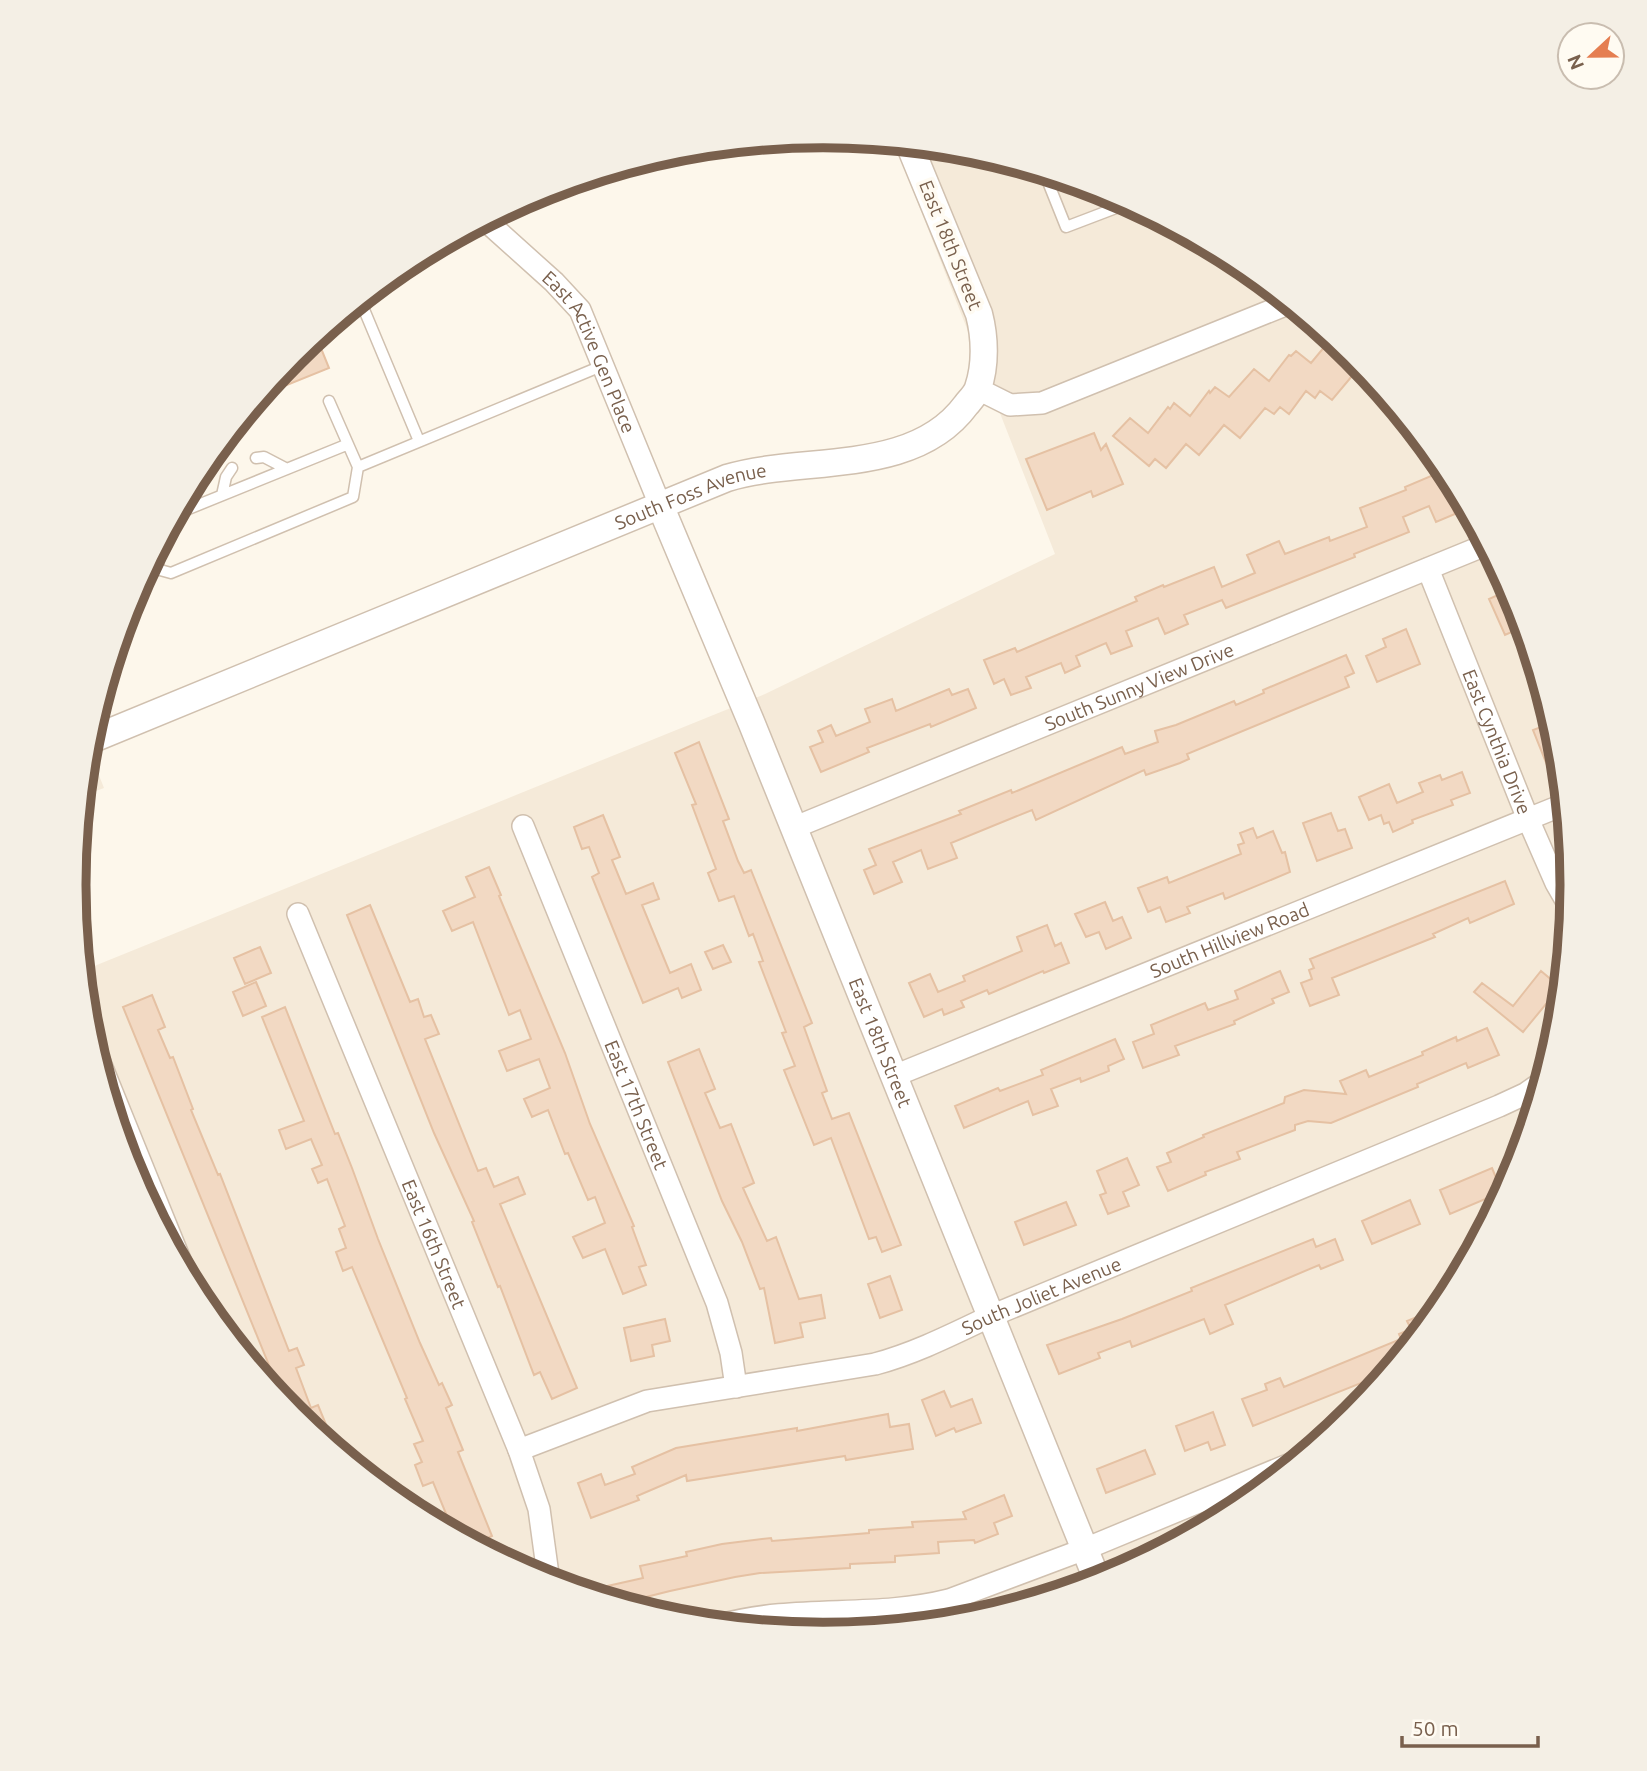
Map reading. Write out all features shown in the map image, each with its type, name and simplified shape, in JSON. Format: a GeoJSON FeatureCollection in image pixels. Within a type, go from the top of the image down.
{"type":"FeatureCollection","features":[{"type":"Feature","properties":{"kind":"street","name":"East 18th Street"},"geometry":{"type":"LineString","coordinates":[[913,153],[979,314],[984,347],[978,389]]}},
{"type":"Feature","properties":{"kind":"street","name":"East Active Gen Place"},"geometry":{"type":"LineString","coordinates":[[492,227],[554,282],[580,310],[660,505]]}},
{"type":"Feature","properties":{"kind":"street"},"geometry":{"type":"LineString","coordinates":[[978,389],[1010,405],[1042,403],[1281,307]]}},
{"type":"Feature","properties":{"kind":"street","name":"South Foss Avenue"},"geometry":{"type":"LineString","coordinates":[[102,735],[660,505],[752,471],[859,460],[892,452],[943,430],[978,389]]}},
{"type":"Feature","properties":{"kind":"street","name":"East 18th Street"},"geometry":{"type":"LineString","coordinates":[[660,505],[1094,1572]]}},
{"type":"Feature","properties":{"kind":"street","name":"South Sunny View Drive"},"geometry":{"type":"LineString","coordinates":[[793,828],[1479,548]]}},
{"type":"Feature","properties":{"kind":"street","name":"East Cynthia Drive"},"geometry":{"type":"LineString","coordinates":[[1428,569],[1528,819],[1561,891]]}},
{"type":"Feature","properties":{"kind":"street","name":"South Hillview Road"},"geometry":{"type":"LineString","coordinates":[[894,1076],[1557,808]]}},
{"type":"Feature","properties":{"kind":"street","name":"East 17th Street"},"geometry":{"type":"LineString","coordinates":[[523,826],[717,1303],[731,1353],[736,1387]]}},
{"type":"Feature","properties":{"kind":"street","name":"East 16th Street"},"geometry":{"type":"LineString","coordinates":[[298,914],[519,1450],[539,1509],[547,1569]]}},
{"type":"Feature","properties":{"kind":"street","name":"South Joliet Avenue"},"geometry":{"type":"LineString","coordinates":[[519,1450],[647,1401],[895,1359],[991,1316],[1499,1106],[1532,1089]]}},
{"type":"Feature","properties":{"kind":"street"},"geometry":{"type":"LineString","coordinates":[[132,1140],[149,1184]]}},
{"type":"Feature","properties":{"kind":"street"},"geometry":{"type":"LineString","coordinates":[[751,1619],[786,1613],[926,1606],[976,1591],[1085,1549],[1272,1471]]}},
{"type":"Feature","properties":{"kind":"lane"},"geometry":{"type":"LineString","coordinates":[[1049,183],[1066,227],[1114,208]]}},
{"type":"Feature","properties":{"kind":"lane"},"geometry":{"type":"LineString","coordinates":[[364,309],[419,441]]}},
{"type":"Feature","properties":{"kind":"lane"},"geometry":{"type":"LineString","coordinates":[[358,467],[604,365]]}},
{"type":"Feature","properties":{"kind":"lane"},"geometry":{"type":"LineString","coordinates":[[159,566],[160,570],[171,573],[353,497],[358,467],[329,401]]}},
{"type":"Feature","properties":{"kind":"lane"},"geometry":{"type":"LineString","coordinates":[[191,507],[346,444]]}},
{"type":"Feature","properties":{"kind":"lane"},"geometry":{"type":"LineString","coordinates":[[256,458],[264,457],[287,469]]}},
{"type":"Feature","properties":{"kind":"lane"},"geometry":{"type":"LineString","coordinates":[[222,495],[226,477],[232,468]]}},
{"type":"Feature","properties":{"kind":"shaded area"},"geometry":{"type":"Polygon","coordinates":[[[898,152],[967,162],[1014,173],[1106,204],[1192,247],[1273,300],[1345,364],[1409,436],[1462,517],[1505,603],[1536,695],[1555,789],[1561,886],[1555,982],[1536,1076],[1505,1168],[1462,1254],[1409,1335],[1345,1407],[1310,1440],[1273,1471],[1192,1524],[1150,1547],[1061,1584],[967,1609],[920,1617],[872,1622],[775,1622],[727,1617],[633,1598],[586,1584],[497,1547],[414,1499],[374,1471],[302,1407],[269,1372],[238,1335],[185,1254],[162,1212],[125,1123],[100,1029],[90,968],[765,694],[1055,554],[898,152]]]}},
{"type":"Feature","properties":{"kind":"shaded area"},"geometry":{"type":"Polygon","coordinates":[[[96,767],[104,788],[92,792],[96,767]]]}},
{"type":"Feature","properties":{"kind":"building"},"geometry":{"type":"Polygon","coordinates":[[[1325,346],[1358,378],[1357,380],[1352,376],[1332,400],[1320,391],[1315,398],[1306,391],[1289,414],[1280,407],[1274,414],[1265,408],[1240,438],[1224,425],[1199,455],[1186,444],[1166,468],[1155,459],[1149,466],[1113,436],[1130,418],[1148,433],[1174,403],[1190,416],[1209,391],[1210,393],[1215,387],[1229,397],[1254,369],[1269,381],[1289,355],[1296,351],[1311,363],[1325,346]]]}},
{"type":"Feature","properties":{"kind":"building"},"geometry":{"type":"Polygon","coordinates":[[[320,347],[329,368],[287,385],[286,381],[320,347]]]}},
{"type":"Feature","properties":{"kind":"building"},"geometry":{"type":"Polygon","coordinates":[[[1094,433],[1101,450],[1106,444],[1123,484],[1093,497],[1091,491],[1047,510],[1026,459],[1094,433]]]}},
{"type":"Feature","properties":{"kind":"building"},"geometry":{"type":"Polygon","coordinates":[[[1436,474],[1455,514],[1436,522],[1429,506],[1403,517],[1409,532],[1354,554],[1355,557],[1226,608],[1222,600],[1184,615],[1188,624],[1165,634],[1158,618],[1126,631],[1132,646],[1111,654],[1106,643],[1076,656],[1080,666],[1065,673],[1061,663],[1026,677],[1031,688],[1011,695],[1004,679],[994,684],[984,660],[1015,648],[1017,652],[1137,601],[1135,597],[1214,567],[1222,587],[1255,573],[1247,555],[1279,541],[1285,554],[1329,537],[1330,541],[1367,527],[1360,508],[1406,490],[1405,487],[1436,474]]]}},
{"type":"Feature","properties":{"kind":"building"},"geometry":{"type":"Polygon","coordinates":[[[1501,594],[1515,630],[1505,635],[1489,599],[1501,594]]]}},
{"type":"Feature","properties":{"kind":"building"},"geometry":{"type":"Polygon","coordinates":[[[1406,629],[1420,664],[1377,682],[1366,656],[1386,647],[1383,639],[1406,629]]]}},
{"type":"Feature","properties":{"kind":"building"},"geometry":{"type":"Polygon","coordinates":[[[1346,655],[1354,673],[1345,677],[1349,687],[1187,754],[1189,759],[1180,763],[1146,775],[1144,770],[1036,820],[1032,810],[951,843],[957,858],[928,869],[921,850],[893,862],[902,882],[874,894],[864,870],[876,865],[869,849],[1122,747],[1125,754],[1158,742],[1155,731],[1234,701],[1236,705],[1264,693],[1263,690],[1346,655]]]}},
{"type":"Feature","properties":{"kind":"building"},"geometry":{"type":"Polygon","coordinates":[[[949,689],[952,695],[968,689],[976,708],[931,727],[930,724],[867,748],[869,752],[821,772],[810,747],[823,742],[818,731],[831,725],[836,736],[870,722],[865,709],[892,699],[896,711],[949,689]]]}},
{"type":"Feature","properties":{"kind":"building"},"geometry":{"type":"Polygon","coordinates":[[[1543,726],[1551,763],[1547,765],[1533,730],[1543,726]]]}},
{"type":"Feature","properties":{"kind":"building"},"geometry":{"type":"Polygon","coordinates":[[[699,742],[729,819],[723,821],[738,861],[744,873],[751,870],[812,1023],[804,1027],[827,1091],[822,1093],[832,1119],[849,1113],[901,1245],[882,1252],[876,1237],[869,1239],[831,1138],[814,1145],[784,1070],[795,1066],[782,1033],[786,1032],[759,962],[763,961],[753,934],[749,936],[734,896],[719,901],[708,873],[716,869],[692,805],[696,804],[675,753],[699,742]]]}},
{"type":"Feature","properties":{"kind":"building"},"geometry":{"type":"Polygon","coordinates":[[[1462,772],[1470,793],[1451,800],[1453,805],[1412,820],[1413,823],[1393,832],[1389,822],[1384,824],[1381,815],[1369,820],[1359,797],[1389,784],[1397,803],[1423,792],[1419,783],[1440,775],[1442,780],[1462,772]]]}},
{"type":"Feature","properties":{"kind":"building"},"geometry":{"type":"Polygon","coordinates":[[[1331,813],[1338,831],[1345,829],[1352,848],[1317,861],[1303,823],[1331,813]]]}},
{"type":"Feature","properties":{"kind":"building"},"geometry":{"type":"Polygon","coordinates":[[[603,815],[620,857],[612,860],[626,894],[653,883],[659,899],[642,905],[670,973],[691,964],[701,990],[682,998],[678,988],[643,1003],[592,877],[599,873],[589,847],[582,849],[574,827],[603,815]]]}},
{"type":"Feature","properties":{"kind":"building"},"geometry":{"type":"Polygon","coordinates":[[[1253,828],[1257,838],[1273,831],[1282,853],[1285,852],[1290,872],[1225,899],[1223,893],[1187,907],[1190,913],[1166,922],[1160,907],[1148,912],[1138,888],[1167,877],[1169,883],[1241,854],[1238,845],[1244,843],[1240,833],[1253,828]]]}},
{"type":"Feature","properties":{"kind":"building"},"geometry":{"type":"Polygon","coordinates":[[[489,867],[565,1053],[590,1124],[634,1226],[632,1227],[646,1265],[639,1267],[646,1285],[623,1294],[605,1249],[583,1258],[573,1237],[605,1223],[595,1197],[588,1200],[568,1153],[565,1154],[548,1110],[532,1117],[524,1099],[550,1088],[539,1059],[507,1071],[499,1051],[531,1039],[520,1010],[509,1015],[473,922],[452,931],[443,911],[475,897],[466,877],[489,867]]]}},
{"type":"Feature","properties":{"kind":"building"},"geometry":{"type":"Polygon","coordinates":[[[1505,881],[1514,904],[1470,923],[1468,918],[1433,934],[1435,937],[1332,978],[1339,995],[1310,1006],[1301,983],[1312,979],[1309,970],[1314,968],[1310,959],[1505,881]]]}},
{"type":"Feature","properties":{"kind":"building"},"geometry":{"type":"Polygon","coordinates":[[[1105,902],[1113,921],[1122,917],[1131,938],[1106,949],[1099,932],[1086,937],[1075,914],[1105,902]]]}},
{"type":"Feature","properties":{"kind":"building"},"geometry":{"type":"Polygon","coordinates":[[[370,905],[410,1002],[418,999],[424,1017],[431,1015],[439,1034],[425,1039],[478,1171],[486,1168],[494,1187],[518,1177],[525,1194],[500,1204],[577,1388],[552,1399],[540,1372],[534,1375],[472,1222],[474,1221],[434,1133],[347,915],[370,905]]]}},
{"type":"Feature","properties":{"kind":"building"},"geometry":{"type":"Polygon","coordinates":[[[1047,925],[1055,946],[1061,943],[1069,963],[989,994],[987,990],[961,1001],[964,1007],[944,1015],[942,1009],[924,1017],[909,983],[930,974],[938,992],[965,981],[963,976],[1022,951],[1017,937],[1047,925]]]}},
{"type":"Feature","properties":{"kind":"building"},"geometry":{"type":"Polygon","coordinates":[[[723,945],[731,962],[713,969],[705,952],[723,945]]]}},
{"type":"Feature","properties":{"kind":"building"},"geometry":{"type":"Polygon","coordinates":[[[260,947],[271,973],[245,984],[234,958],[260,947]]]}},
{"type":"Feature","properties":{"kind":"building"},"geometry":{"type":"Polygon","coordinates":[[[1280,971],[1289,992],[1272,999],[1274,1003],[1234,1021],[1235,1024],[1175,1046],[1179,1055],[1143,1068],[1133,1042],[1154,1034],[1151,1025],[1205,1003],[1208,1010],[1238,999],[1235,991],[1280,971]]]}},
{"type":"Feature","properties":{"kind":"building"},"geometry":{"type":"Polygon","coordinates":[[[1541,971],[1555,983],[1553,996],[1523,1032],[1474,992],[1482,983],[1513,1006],[1541,971]]]}},
{"type":"Feature","properties":{"kind":"building"},"geometry":{"type":"Polygon","coordinates":[[[256,982],[266,1006],[243,1016],[233,992],[256,982]]]}},
{"type":"Feature","properties":{"kind":"building"},"geometry":{"type":"Polygon","coordinates":[[[152,995],[165,1027],[158,1030],[170,1058],[173,1057],[193,1109],[191,1110],[218,1175],[220,1174],[289,1351],[297,1348],[304,1365],[296,1368],[311,1408],[318,1405],[327,1427],[324,1428],[274,1377],[123,1007],[152,995]]]}},
{"type":"Feature","properties":{"kind":"building"},"geometry":{"type":"Polygon","coordinates":[[[285,1007],[335,1134],[338,1133],[420,1343],[439,1385],[442,1383],[452,1405],[446,1408],[463,1450],[458,1452],[492,1536],[484,1540],[449,1520],[433,1482],[423,1486],[415,1465],[422,1462],[414,1444],[423,1441],[352,1267],[343,1271],[336,1252],[346,1248],[339,1229],[345,1226],[327,1179],[318,1183],[312,1169],[322,1165],[311,1139],[286,1149],[279,1130],[304,1121],[262,1017],[285,1007]]]}},
{"type":"Feature","properties":{"kind":"building"},"geometry":{"type":"Polygon","coordinates":[[[1487,1028],[1499,1055],[1468,1068],[1466,1063],[1417,1084],[1418,1087],[1331,1123],[1308,1121],[1295,1125],[1295,1130],[1237,1152],[1240,1159],[1205,1172],[1206,1175],[1168,1191],[1157,1167],[1171,1162],[1167,1153],[1204,1137],[1203,1135],[1284,1103],[1285,1097],[1304,1090],[1346,1094],[1340,1081],[1366,1070],[1369,1077],[1423,1055],[1422,1052],[1456,1037],[1457,1041],[1487,1028]]]}},
{"type":"Feature","properties":{"kind":"building"},"geometry":{"type":"Polygon","coordinates":[[[1115,1039],[1124,1059],[1108,1066],[1109,1071],[1081,1082],[1080,1078],[1051,1089],[1058,1106],[1033,1115],[1028,1101],[964,1128],[955,1106],[998,1088],[1000,1091],[1043,1075],[1041,1070],[1115,1039]]]}},
{"type":"Feature","properties":{"kind":"building"},"geometry":{"type":"Polygon","coordinates":[[[699,1049],[715,1089],[705,1093],[720,1128],[731,1124],[754,1183],[743,1188],[767,1241],[776,1237],[799,1299],[821,1295],[825,1318],[800,1323],[803,1337],[775,1343],[764,1288],[760,1289],[742,1242],[722,1201],[668,1062],[699,1049]]]}},
{"type":"Feature","properties":{"kind":"building"},"geometry":{"type":"Polygon","coordinates":[[[1127,1158],[1139,1185],[1123,1192],[1129,1206],[1108,1214],[1100,1195],[1106,1193],[1097,1171],[1127,1158]]]}},
{"type":"Feature","properties":{"kind":"building"},"geometry":{"type":"Polygon","coordinates":[[[1492,1168],[1498,1183],[1492,1196],[1450,1214],[1440,1190],[1492,1168]]]}},
{"type":"Feature","properties":{"kind":"building"},"geometry":{"type":"Polygon","coordinates":[[[1410,1200],[1420,1224],[1372,1244],[1362,1221],[1410,1200]]]}},
{"type":"Feature","properties":{"kind":"building"},"geometry":{"type":"Polygon","coordinates":[[[1066,1202],[1076,1225],[1024,1245],[1015,1222],[1066,1202]]]}},
{"type":"Feature","properties":{"kind":"building"},"geometry":{"type":"Polygon","coordinates":[[[1313,1239],[1316,1247],[1335,1239],[1343,1260],[1321,1269],[1319,1265],[1225,1305],[1233,1324],[1210,1334],[1204,1319],[1132,1347],[1130,1341],[1098,1353],[1100,1358],[1059,1374],[1047,1345],[1122,1319],[1313,1239]]]}},
{"type":"Feature","properties":{"kind":"building"},"geometry":{"type":"Polygon","coordinates":[[[890,1276],[902,1310],[880,1318],[868,1284],[890,1276]]]}},
{"type":"Feature","properties":{"kind":"building"},"geometry":{"type":"Polygon","coordinates":[[[1423,1314],[1371,1379],[1253,1426],[1242,1399],[1267,1390],[1265,1384],[1280,1378],[1284,1387],[1401,1339],[1399,1334],[1411,1329],[1407,1321],[1423,1314]]]}},
{"type":"Feature","properties":{"kind":"building"},"geometry":{"type":"Polygon","coordinates":[[[665,1319],[670,1341],[652,1345],[654,1356],[631,1361],[624,1328],[665,1319]]]}},
{"type":"Feature","properties":{"kind":"building"},"geometry":{"type":"Polygon","coordinates":[[[944,1391],[951,1407],[972,1399],[981,1423],[956,1432],[954,1428],[936,1436],[922,1400],[944,1391]]]}},
{"type":"Feature","properties":{"kind":"building"},"geometry":{"type":"Polygon","coordinates":[[[1213,1412],[1225,1445],[1211,1450],[1208,1442],[1185,1451],[1176,1426],[1213,1412]]]}},
{"type":"Feature","properties":{"kind":"building"},"geometry":{"type":"Polygon","coordinates":[[[888,1414],[890,1427],[909,1424],[913,1449],[846,1460],[845,1456],[687,1481],[686,1475],[637,1496],[639,1500],[591,1518],[578,1483],[601,1474],[605,1485],[635,1474],[632,1467],[676,1448],[797,1428],[797,1431],[888,1414]]]}},
{"type":"Feature","properties":{"kind":"building"},"geometry":{"type":"Polygon","coordinates":[[[1145,1450],[1155,1474],[1106,1493],[1097,1469],[1145,1450]]]}},
{"type":"Feature","properties":{"kind":"building"},"geometry":{"type":"Polygon","coordinates":[[[1004,1495],[1012,1516],[994,1523],[998,1534],[975,1543],[974,1540],[938,1542],[939,1553],[895,1556],[895,1562],[850,1564],[850,1568],[760,1573],[638,1599],[599,1588],[643,1578],[640,1566],[687,1556],[686,1552],[722,1544],[771,1538],[772,1541],[869,1533],[869,1530],[913,1527],[912,1522],[966,1519],[963,1512],[1004,1495]]]}}]}
